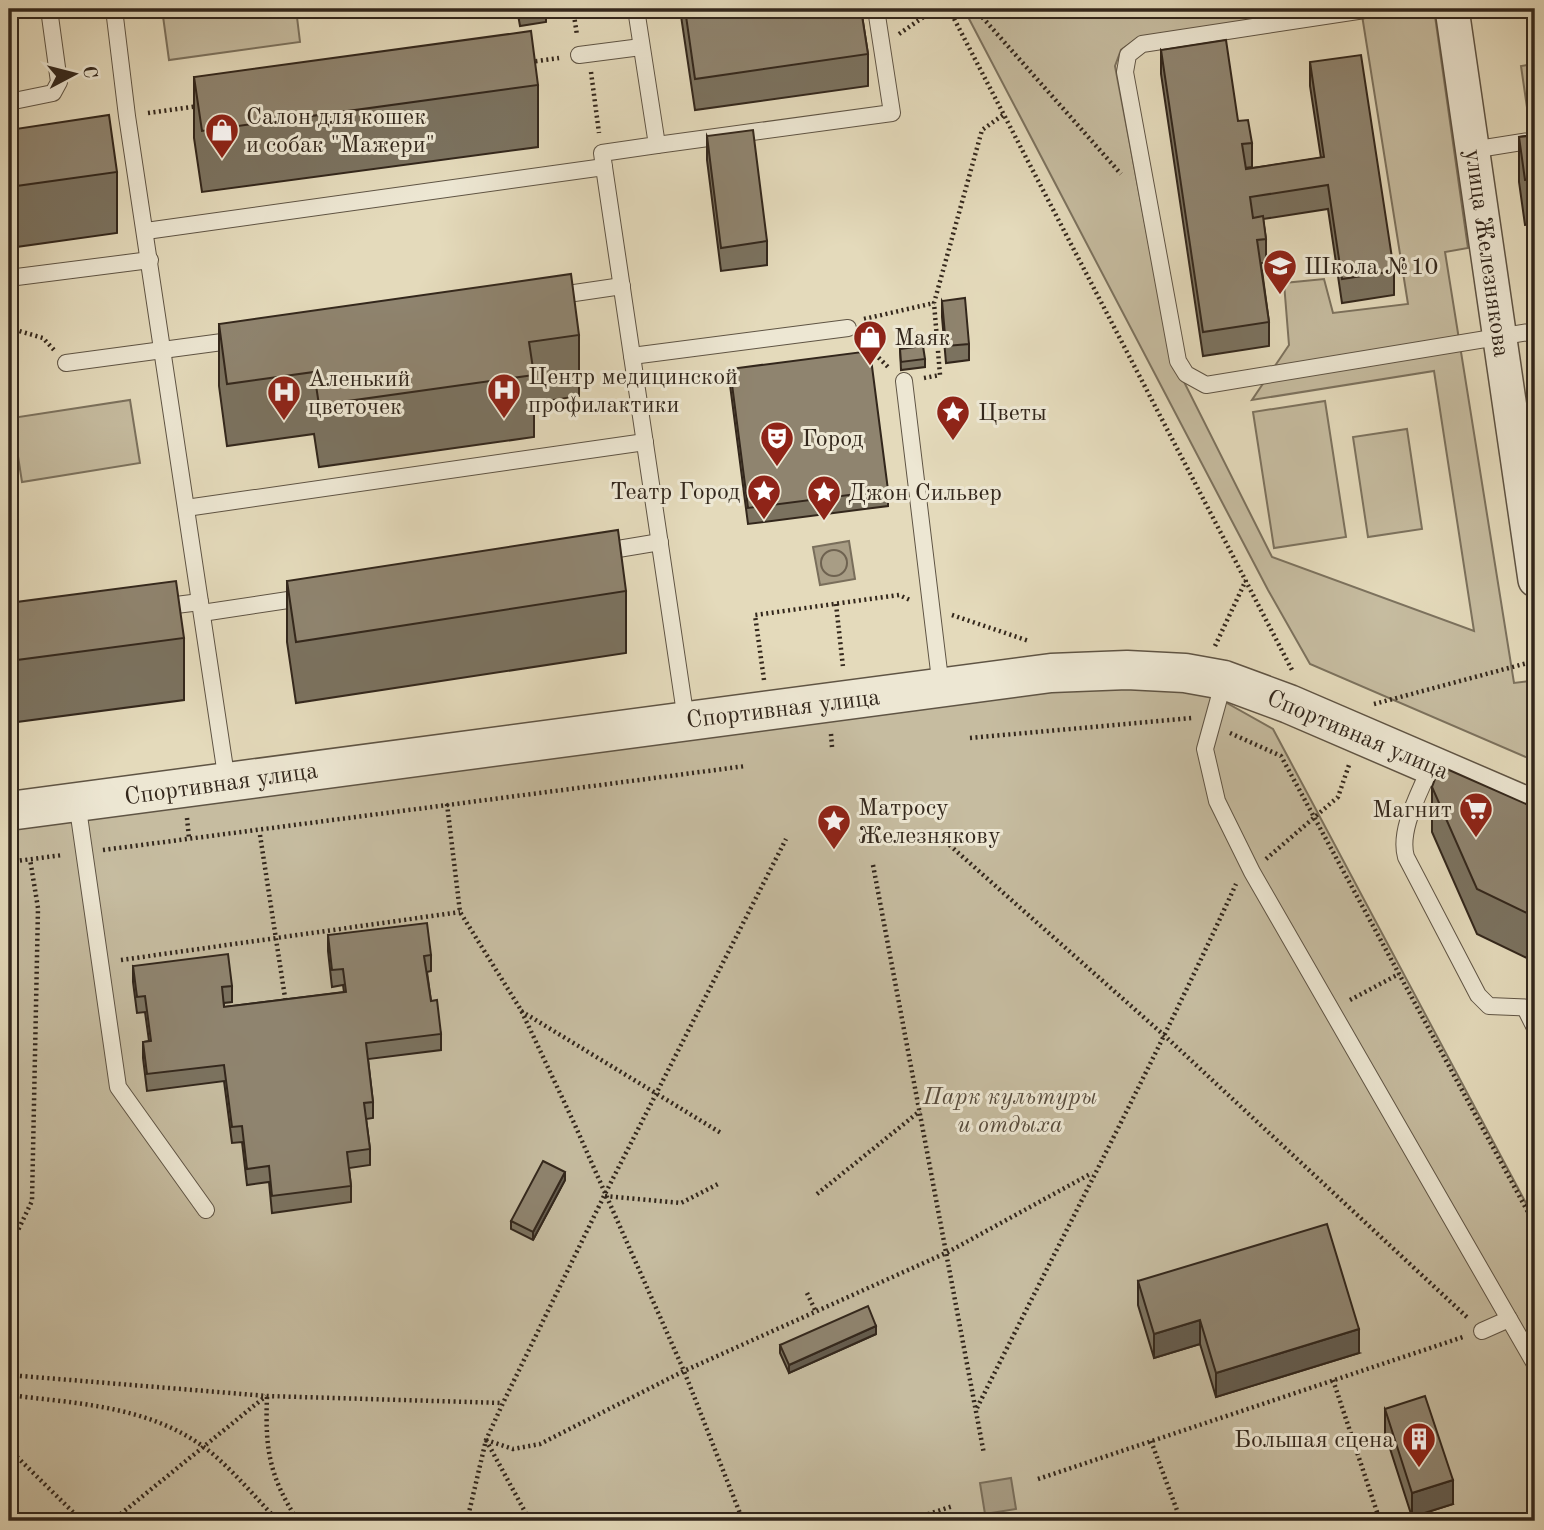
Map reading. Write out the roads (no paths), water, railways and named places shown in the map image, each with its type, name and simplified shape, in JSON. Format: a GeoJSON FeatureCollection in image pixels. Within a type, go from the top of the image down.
{"type":"FeatureCollection","features":[{"type":"Feature","properties":{"kind":"street","name":"улица Железнякова"},"geometry":{"type":"LineString","coordinates":[[1452,9],[1500,336],[1530,500],[1535,580]]}},
{"type":"Feature","properties":{"kind":"street","name":"Спортивная улица"},"geometry":{"type":"LineString","coordinates":[[9,811],[1074,671],[1185,673],[1218,665],[1289,704],[1535,810]]}},
{"type":"Feature","properties":{"kind":"lane"},"geometry":{"type":"LineString","coordinates":[[9,102],[54,93],[59,82],[49,9]]}},
{"type":"Feature","properties":{"kind":"lane"},"geometry":{"type":"LineString","coordinates":[[114,9],[127,116],[227,782]]}},
{"type":"Feature","properties":{"kind":"lane"},"geometry":{"type":"LineString","coordinates":[[636,9],[657,145]]}},
{"type":"Feature","properties":{"kind":"lane"},"geometry":{"type":"LineString","coordinates":[[146,231],[603,160],[657,145],[892,113],[876,9]]}},
{"type":"Feature","properties":{"kind":"lane"},"geometry":{"type":"LineString","coordinates":[[1371,9],[1142,44],[1128,55],[1125,72],[1178,361],[1196,382],[1206,385],[1535,331]]}},
{"type":"Feature","properties":{"kind":"lane"},"geometry":{"type":"LineString","coordinates":[[584,54],[641,47]]}},
{"type":"Feature","properties":{"kind":"lane"},"geometry":{"type":"LineString","coordinates":[[1472,150],[1535,141]]}},
{"type":"Feature","properties":{"kind":"lane"},"geometry":{"type":"LineString","coordinates":[[603,160],[686,720]]}},
{"type":"Feature","properties":{"kind":"lane"},"geometry":{"type":"LineString","coordinates":[[9,278],[150,260]]}},
{"type":"Feature","properties":{"kind":"lane"},"geometry":{"type":"LineString","coordinates":[[541,298],[622,286]]}},
{"type":"Feature","properties":{"kind":"lane"},"geometry":{"type":"LineString","coordinates":[[632,356],[848,328]]}},
{"type":"Feature","properties":{"kind":"lane"},"geometry":{"type":"LineString","coordinates":[[66,363],[258,337]]}},
{"type":"Feature","properties":{"kind":"lane"},"geometry":{"type":"LineString","coordinates":[[904,381],[941,688]]}},
{"type":"Feature","properties":{"kind":"lane"},"geometry":{"type":"LineString","coordinates":[[186,508],[645,442]]}},
{"type":"Feature","properties":{"kind":"lane"},"geometry":{"type":"LineString","coordinates":[[579,555],[660,542]]}},
{"type":"Feature","properties":{"kind":"lane"},"geometry":{"type":"LineString","coordinates":[[146,609],[201,607],[323,594]]}},
{"type":"Feature","properties":{"kind":"lane"},"geometry":{"type":"LineString","coordinates":[[1218,665],[1205,749],[1217,801],[1252,872],[1535,1364]]}},
{"type":"Feature","properties":{"kind":"lane"},"geometry":{"type":"LineString","coordinates":[[1431,765],[1405,834],[1403,846],[1406,857],[1478,995],[1489,1006],[1530,1008],[1535,1028]]}},
{"type":"Feature","properties":{"kind":"lane"},"geometry":{"type":"LineString","coordinates":[[77,802],[118,1087],[206,1210]]}},
{"type":"Feature","properties":{"kind":"lane"},"geometry":{"type":"LineString","coordinates":[[1482,1331],[1509,1319]]}},
{"type":"Feature","properties":{"kind":"water"},"geometry":{"type":"Polygon","coordinates":[[[849,541],[855,579],[820,585],[813,547],[849,541]]]}},
{"type":"Feature","properties":{"kind":"water"},"geometry":{"type":"Polygon","coordinates":[[[1011,1478],[1016,1509],[985,1514],[980,1483],[1011,1478]]]}},
{"type":"Feature","properties":{"kind":"place","name":"Салон для кошек и собак \"Мажери\""},"geometry":{"type":"Point","coordinates":[222,160]}},
{"type":"Feature","properties":{"kind":"place","name":"Школа №10"},"geometry":{"type":"Point","coordinates":[1280,296]}},
{"type":"Feature","properties":{"kind":"place","name":"Маяк"},"geometry":{"type":"Point","coordinates":[870,367]}},
{"type":"Feature","properties":{"kind":"place","name":"Центр медицинской профилактики"},"geometry":{"type":"Point","coordinates":[504,420]}},
{"type":"Feature","properties":{"kind":"place","name":"Аленький цветочек"},"geometry":{"type":"Point","coordinates":[284,422]}},
{"type":"Feature","properties":{"kind":"place","name":"Цветы"},"geometry":{"type":"Point","coordinates":[953,442]}},
{"type":"Feature","properties":{"kind":"place","name":"Город"},"geometry":{"type":"Point","coordinates":[777,468]}},
{"type":"Feature","properties":{"kind":"place","name":"Театр Город"},"geometry":{"type":"Point","coordinates":[764,521]}},
{"type":"Feature","properties":{"kind":"place","name":"Джон Сильвер"},"geometry":{"type":"Point","coordinates":[824,522]}},
{"type":"Feature","properties":{"kind":"place","name":"Магнит"},"geometry":{"type":"Point","coordinates":[1476,839]}},
{"type":"Feature","properties":{"kind":"place","name":"Матросу Железнякову"},"geometry":{"type":"Point","coordinates":[834,851]}},
{"type":"Feature","properties":{"kind":"place","name":"Большая сцена"},"geometry":{"type":"Point","coordinates":[1419,1469]}},
{"type":"Feature","properties":{"kind":"park label","name":"Парк культуры и отдыха"},"geometry":{"type":"Point","coordinates":[1010,1110]}}]}
